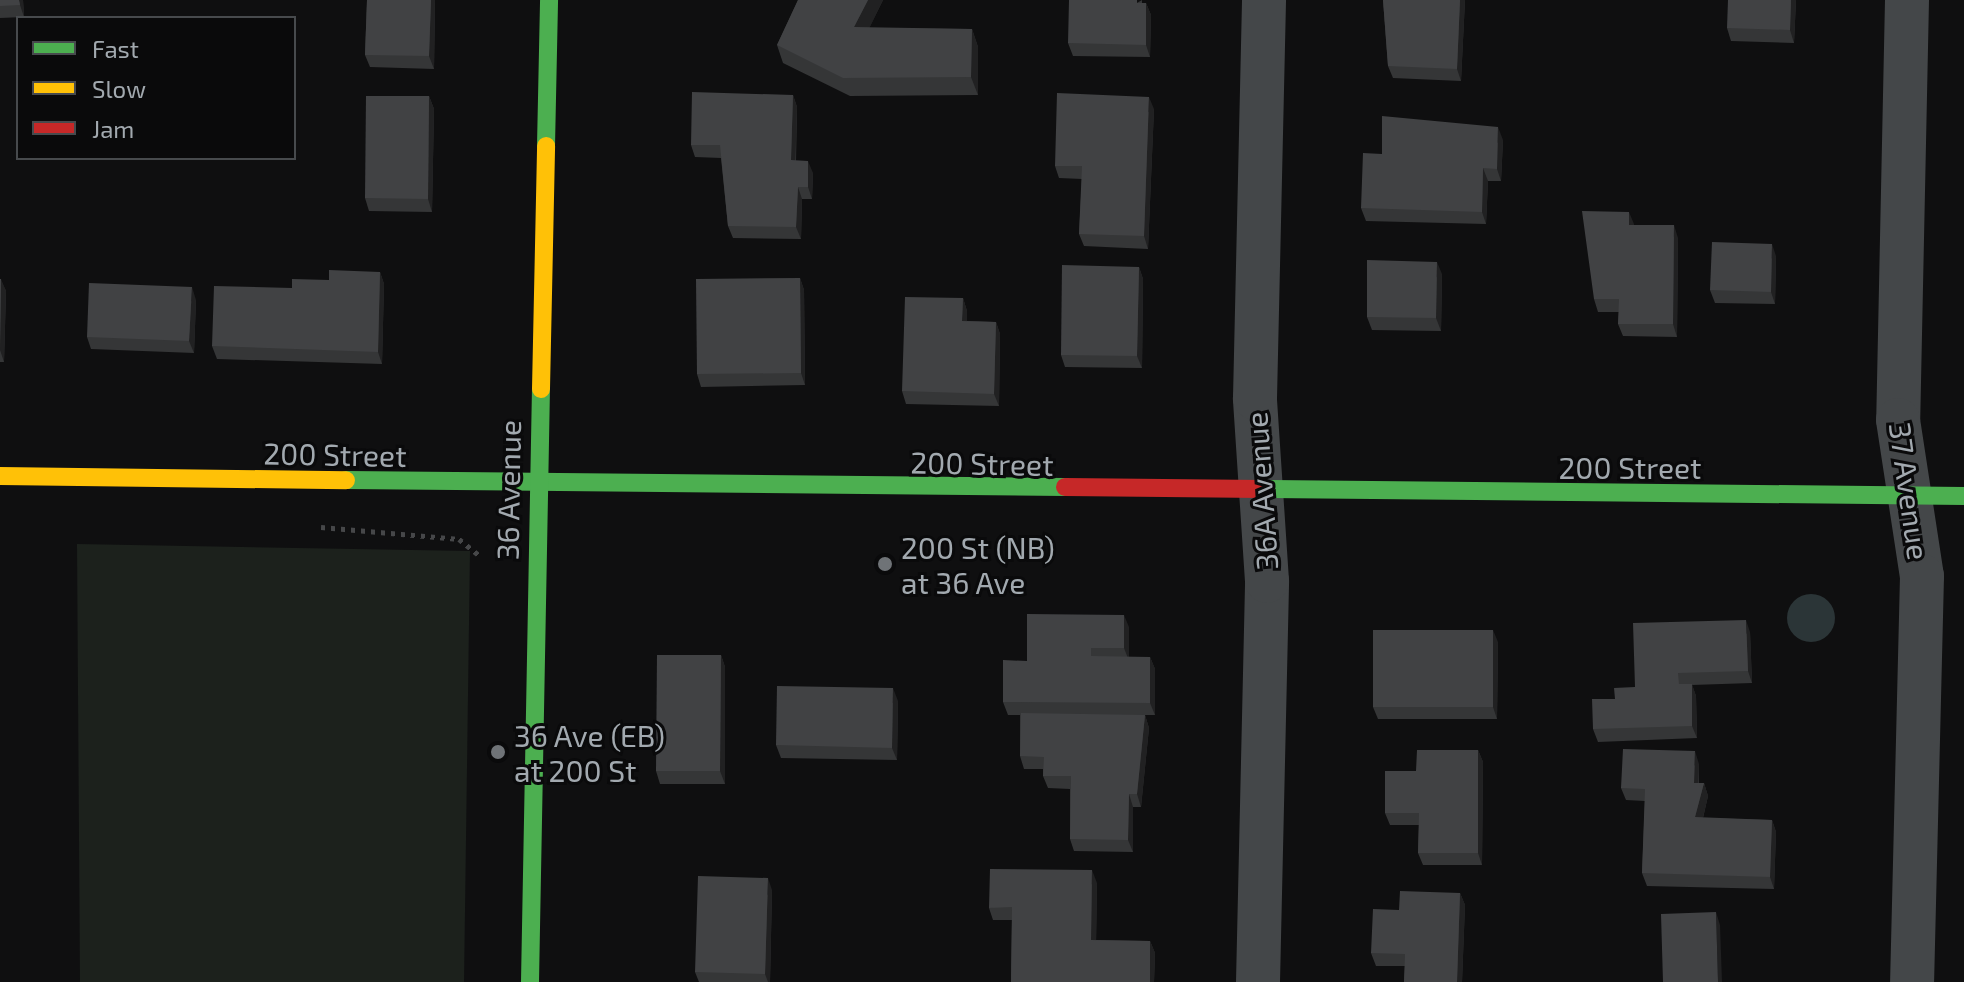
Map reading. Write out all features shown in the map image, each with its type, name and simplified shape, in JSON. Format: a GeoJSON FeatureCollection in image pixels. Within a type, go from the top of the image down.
{"type":"FeatureCollection","features":[{"type":"Feature","properties":{"kind":"main road","name":"36 Avenue"},"geometry":{"type":"LineString","coordinates":[[530,982],[536,486],[549,0]]}},
{"type":"Feature","properties":{"kind":"main road","name":"200 Street"},"geometry":{"type":"LineString","coordinates":[[0,476],[1262,494],[1964,496]]}},
{"type":"Feature","properties":{"kind":"street","name":"36A Avenue"},"geometry":{"type":"LineString","coordinates":[[1258,982],[1267,581],[1255,398],[1264,0]]}},
{"type":"Feature","properties":{"kind":"street","name":"37 Avenue"},"geometry":{"type":"LineString","coordinates":[[1907,0],[1898,420],[1922,576],[1912,982]]}},
{"type":"Feature","properties":{"kind":"shaded area"},"geometry":{"type":"Polygon","coordinates":[[[77,544],[470,551],[464,982],[80,982],[77,544]]]}},
{"type":"Feature","properties":{"kind":"shaded area"},"geometry":{"type":"Polygon","coordinates":[[[1811,594],[1828,601],[1835,618],[1828,635],[1811,642],[1794,635],[1787,618],[1794,601],[1811,594]]]}},
{"type":"Feature","properties":{"kind":"building"},"geometry":{"type":"Polygon","coordinates":[[[0,0],[19,0],[20,5],[0,6],[0,0]]]}},
{"type":"Feature","properties":{"kind":"building"},"geometry":{"type":"Polygon","coordinates":[[[367,0],[431,0],[429,56],[365,55],[367,0]]]}},
{"type":"Feature","properties":{"kind":"building"},"geometry":{"type":"Polygon","coordinates":[[[798,0],[868,0],[854,27],[972,29],[971,77],[843,78],[777,45],[798,0]]]}},
{"type":"Feature","properties":{"kind":"building"},"geometry":{"type":"Polygon","coordinates":[[[1069,0],[1137,0],[1137,3],[1146,3],[1146,45],[1068,43],[1069,0]]]}},
{"type":"Feature","properties":{"kind":"building"},"geometry":{"type":"Polygon","coordinates":[[[1383,0],[1460,0],[1457,69],[1388,66],[1383,0]]]}},
{"type":"Feature","properties":{"kind":"building"},"geometry":{"type":"Polygon","coordinates":[[[1728,0],[1791,0],[1790,30],[1727,28],[1728,0]]]}},
{"type":"Feature","properties":{"kind":"building"},"geometry":{"type":"Polygon","coordinates":[[[692,92],[793,95],[791,160],[808,161],[808,187],[798,187],[796,227],[728,226],[720,145],[691,145],[692,92]]]}},
{"type":"Feature","properties":{"kind":"building"},"geometry":{"type":"Polygon","coordinates":[[[1057,93],[1149,97],[1144,236],[1079,234],[1082,166],[1055,166],[1057,93]]]}},
{"type":"Feature","properties":{"kind":"building"},"geometry":{"type":"Polygon","coordinates":[[[366,96],[429,96],[428,199],[365,198],[366,96]]]}},
{"type":"Feature","properties":{"kind":"building"},"geometry":{"type":"Polygon","coordinates":[[[1382,116],[1498,127],[1497,169],[1483,168],[1482,212],[1361,208],[1363,153],[1382,154],[1382,116]]]}},
{"type":"Feature","properties":{"kind":"building"},"geometry":{"type":"Polygon","coordinates":[[[1582,211],[1629,212],[1629,225],[1674,225],[1673,324],[1618,324],[1619,299],[1594,299],[1582,211]]]}},
{"type":"Feature","properties":{"kind":"building"},"geometry":{"type":"Polygon","coordinates":[[[1712,242],[1772,244],[1771,292],[1710,290],[1712,242]]]}},
{"type":"Feature","properties":{"kind":"building"},"geometry":{"type":"Polygon","coordinates":[[[1367,260],[1437,262],[1436,318],[1367,317],[1367,260]]]}},
{"type":"Feature","properties":{"kind":"building"},"geometry":{"type":"Polygon","coordinates":[[[1062,265],[1139,267],[1137,356],[1061,355],[1062,265]]]}},
{"type":"Feature","properties":{"kind":"building"},"geometry":{"type":"Polygon","coordinates":[[[329,270],[380,272],[378,352],[212,346],[214,286],[292,288],[292,279],[329,280],[329,270]]]}},
{"type":"Feature","properties":{"kind":"building"},"geometry":{"type":"Polygon","coordinates":[[[800,278],[801,373],[697,374],[696,279],[800,278]]]}},
{"type":"Feature","properties":{"kind":"building"},"geometry":{"type":"Polygon","coordinates":[[[89,283],[192,287],[189,341],[87,337],[89,283]]]}},
{"type":"Feature","properties":{"kind":"building"},"geometry":{"type":"Polygon","coordinates":[[[905,297],[963,298],[962,321],[996,322],[994,394],[902,391],[905,297]]]}},
{"type":"Feature","properties":{"kind":"building"},"geometry":{"type":"Polygon","coordinates":[[[1027,614],[1124,615],[1124,648],[1091,648],[1091,656],[1150,657],[1150,703],[1003,702],[1003,660],[1027,661],[1027,614]]]}},
{"type":"Feature","properties":{"kind":"building"},"geometry":{"type":"Polygon","coordinates":[[[1746,620],[1748,671],[1678,673],[1679,684],[1692,684],[1692,726],[1593,729],[1592,699],[1615,699],[1614,688],[1635,687],[1633,623],[1746,620]]]}},
{"type":"Feature","properties":{"kind":"building"},"geometry":{"type":"Polygon","coordinates":[[[1373,630],[1493,630],[1493,707],[1373,707],[1373,630]]]}},
{"type":"Feature","properties":{"kind":"building"},"geometry":{"type":"Polygon","coordinates":[[[657,655],[721,655],[720,771],[656,771],[657,655]]]}},
{"type":"Feature","properties":{"kind":"building"},"geometry":{"type":"Polygon","coordinates":[[[777,686],[893,688],[892,748],[776,745],[777,686]]]}},
{"type":"Feature","properties":{"kind":"building"},"geometry":{"type":"Polygon","coordinates":[[[1021,713],[1145,715],[1137,794],[1129,794],[1128,840],[1070,839],[1071,776],[1043,776],[1044,757],[1020,756],[1021,713]]]}},
{"type":"Feature","properties":{"kind":"building"},"geometry":{"type":"Polygon","coordinates":[[[1623,749],[1695,751],[1694,783],[1704,783],[1695,817],[1772,820],[1770,877],[1642,873],[1645,789],[1621,788],[1623,749]]]}},
{"type":"Feature","properties":{"kind":"building"},"geometry":{"type":"Polygon","coordinates":[[[1417,750],[1478,750],[1478,853],[1418,853],[1419,813],[1385,813],[1385,771],[1416,771],[1417,750]]]}},
{"type":"Feature","properties":{"kind":"building"},"geometry":{"type":"Polygon","coordinates":[[[990,869],[1092,870],[1091,940],[1150,941],[1150,982],[1011,982],[1012,907],[989,908],[990,869]]]}},
{"type":"Feature","properties":{"kind":"building"},"geometry":{"type":"Polygon","coordinates":[[[698,876],[768,878],[765,974],[695,972],[698,876]]]}},
{"type":"Feature","properties":{"kind":"building"},"geometry":{"type":"Polygon","coordinates":[[[1400,891],[1460,893],[1457,982],[1404,982],[1405,954],[1371,953],[1373,909],[1399,910],[1400,891]]]}},
{"type":"Feature","properties":{"kind":"building"},"geometry":{"type":"Polygon","coordinates":[[[1716,912],[1718,982],[1663,982],[1661,914],[1716,912]]]}},
{"type":"Feature","properties":{"kind":"traffic: fast"},"geometry":{"type":"LineString","coordinates":[[546,146],[549,0]]}},
{"type":"Feature","properties":{"kind":"traffic: fast"},"geometry":{"type":"LineString","coordinates":[[530,982],[541,389]]}},
{"type":"Feature","properties":{"kind":"traffic: fast"},"geometry":{"type":"LineString","coordinates":[[346,480],[1065,487]]}},
{"type":"Feature","properties":{"kind":"traffic: fast"},"geometry":{"type":"LineString","coordinates":[[1263,489],[1964,496]]}},
{"type":"Feature","properties":{"kind":"traffic: slow"},"geometry":{"type":"LineString","coordinates":[[541,389],[546,146]]}},
{"type":"Feature","properties":{"kind":"traffic: slow"},"geometry":{"type":"LineString","coordinates":[[0,476],[346,480]]}},
{"type":"Feature","properties":{"kind":"traffic: jam"},"geometry":{"type":"LineString","coordinates":[[1065,487],[1263,489]]}},
{"type":"Feature","properties":{"kind":"place","name":"200 St (NB) at 36 Ave"},"geometry":{"type":"Point","coordinates":[885,564]}},
{"type":"Feature","properties":{"kind":"place","name":"36 Ave (EB) at 200 St"},"geometry":{"type":"Point","coordinates":[498,752]}}]}
